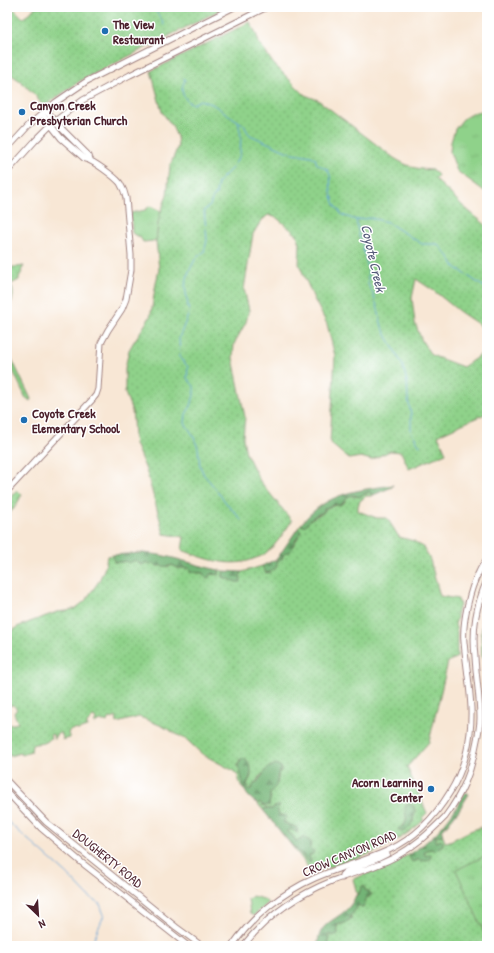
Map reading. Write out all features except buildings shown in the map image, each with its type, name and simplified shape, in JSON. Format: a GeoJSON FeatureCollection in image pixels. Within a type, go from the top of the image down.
{"type":"FeatureCollection","features":[{"type":"Feature","properties":{"kind":"main road"},"geometry":{"type":"LineString","coordinates":[[7,149],[29,125],[44,112],[87,81],[234,7]]}},
{"type":"Feature","properties":{"kind":"main road"},"geometry":{"type":"LineString","coordinates":[[7,172],[55,121],[83,100],[267,7]]}},
{"type":"Feature","properties":{"kind":"main road"},"geometry":{"type":"LineString","coordinates":[[7,490],[96,394],[98,389],[101,343],[122,309],[126,299],[131,270],[126,198],[120,182],[90,159],[89,156],[55,121],[44,112]]}},
{"type":"Feature","properties":{"kind":"main road"},"geometry":{"type":"LineString","coordinates":[[44,112],[50,126],[61,138],[85,159],[90,159]]}},
{"type":"Feature","properties":{"kind":"main road","name":"CROW CANYON ROAD"},"geometry":{"type":"LineString","coordinates":[[232,946],[256,918],[287,894],[314,878],[373,857],[406,840],[434,815],[450,792],[461,770],[467,750],[470,730],[471,708],[464,642],[467,608],[478,572],[487,559]]}},
{"type":"Feature","properties":{"kind":"main road","name":"CROW CANYON ROAD"},"geometry":{"type":"LineString","coordinates":[[243,946],[261,926],[291,902],[319,887],[393,858],[420,841],[445,817],[456,801],[465,784],[472,764],[480,728],[480,703],[474,636],[480,595],[487,580]]}},
{"type":"Feature","properties":{"kind":"main road","name":"DOUGHERTY ROAD"},"geometry":{"type":"LineString","coordinates":[[7,781],[46,822],[176,928],[202,946]]}},
{"type":"Feature","properties":{"kind":"main road","name":"DOUGHERTY ROAD"},"geometry":{"type":"LineString","coordinates":[[7,792],[41,828],[86,866],[188,946]]}},
{"type":"Feature","properties":{"kind":"main road"},"geometry":{"type":"LineString","coordinates":[[342,878],[342,875],[346,872],[389,853],[395,847]]}},
{"type":"Feature","properties":{"kind":"green space"},"geometry":{"type":"Polygon","coordinates":[[[35,7],[218,7],[220,10],[80,81],[46,105],[42,105],[35,95],[19,80],[7,72],[7,11],[10,12],[14,9],[23,18],[35,7]]]}},
{"type":"Feature","properties":{"kind":"green space"},"geometry":{"type":"Polygon","coordinates":[[[250,22],[259,43],[273,63],[305,95],[318,100],[404,164],[421,169],[433,170],[438,175],[435,179],[464,207],[487,226],[487,330],[416,279],[412,298],[415,323],[422,341],[431,355],[463,367],[483,353],[487,356],[487,413],[438,435],[446,453],[409,469],[401,452],[390,451],[371,460],[361,457],[349,459],[330,443],[335,356],[327,324],[314,299],[299,264],[300,243],[297,235],[277,218],[268,215],[261,221],[253,234],[244,289],[249,310],[246,322],[234,344],[233,358],[245,417],[243,438],[246,453],[260,481],[292,521],[277,542],[263,555],[247,561],[228,563],[200,557],[182,550],[184,537],[164,534],[146,470],[135,444],[132,411],[125,393],[125,368],[129,350],[150,317],[159,269],[156,241],[158,223],[167,195],[170,166],[178,146],[177,137],[172,126],[162,112],[151,71],[250,22]]]}},
{"type":"Feature","properties":{"kind":"green space"},"geometry":{"type":"Polygon","coordinates":[[[487,110],[487,193],[457,171],[450,152],[455,129],[463,119],[472,113],[487,110]]]}},
{"type":"Feature","properties":{"kind":"green space"},"geometry":{"type":"Polygon","coordinates":[[[150,206],[161,211],[156,241],[143,242],[140,237],[132,233],[131,213],[145,210],[150,206]]]}},
{"type":"Feature","properties":{"kind":"green space"},"geometry":{"type":"Polygon","coordinates":[[[24,266],[19,280],[11,284],[13,298],[7,310],[11,296],[8,283],[7,284],[7,267],[24,266]]]}},
{"type":"Feature","properties":{"kind":"green space"},"geometry":{"type":"Polygon","coordinates":[[[7,349],[31,399],[30,401],[24,396],[7,358],[7,349]]]}},
{"type":"Feature","properties":{"kind":"green space"},"geometry":{"type":"Polygon","coordinates":[[[393,485],[392,487],[371,496],[371,493],[369,492],[359,497],[352,495],[340,505],[324,509],[324,512],[311,519],[306,525],[303,526],[301,524],[311,513],[332,499],[366,489],[393,485]]]}},
{"type":"Feature","properties":{"kind":"green space"},"geometry":{"type":"Polygon","coordinates":[[[17,491],[22,494],[7,517],[7,503],[11,501],[12,495],[17,491]]]}},
{"type":"Feature","properties":{"kind":"green space"},"geometry":{"type":"Polygon","coordinates":[[[369,492],[372,495],[366,496],[360,501],[358,511],[377,518],[387,518],[399,537],[414,541],[424,548],[430,560],[440,596],[458,599],[460,606],[457,611],[457,619],[455,624],[457,632],[457,657],[448,662],[429,742],[407,767],[427,813],[422,818],[424,820],[404,836],[372,853],[311,873],[292,846],[310,863],[310,845],[312,843],[304,837],[296,841],[287,831],[291,829],[296,832],[298,831],[296,827],[284,823],[283,816],[280,815],[276,806],[272,809],[266,808],[263,810],[258,804],[260,802],[261,804],[270,801],[270,794],[278,779],[278,774],[281,771],[281,767],[261,775],[249,791],[247,784],[251,776],[250,769],[240,759],[238,765],[241,772],[244,790],[241,787],[238,776],[232,770],[202,754],[187,740],[162,726],[139,717],[117,723],[116,717],[108,719],[107,722],[101,721],[94,724],[96,720],[93,717],[87,723],[87,727],[69,731],[68,734],[70,738],[62,740],[63,738],[61,733],[59,733],[55,736],[54,740],[53,735],[51,734],[51,738],[46,742],[32,745],[31,752],[22,755],[20,753],[10,756],[7,754],[7,725],[18,723],[14,713],[17,709],[13,705],[7,706],[7,635],[17,627],[57,612],[76,608],[85,601],[99,581],[105,567],[107,556],[113,555],[115,562],[136,560],[139,564],[148,562],[169,567],[172,565],[178,568],[189,568],[190,572],[203,573],[204,575],[219,574],[219,570],[224,571],[223,577],[233,580],[240,576],[242,572],[262,566],[266,573],[279,560],[282,559],[284,554],[290,551],[301,532],[298,528],[301,524],[303,526],[311,519],[324,512],[324,509],[344,503],[349,496],[360,496],[369,492]],[[412,805],[406,813],[406,821],[400,830],[413,821],[415,810],[412,805]]]}},
{"type":"Feature","properties":{"kind":"green space"},"geometry":{"type":"Polygon","coordinates":[[[298,528],[301,532],[290,552],[286,553],[282,559],[279,560],[276,568],[266,573],[262,566],[276,560],[298,528]]]}},
{"type":"Feature","properties":{"kind":"green space"},"geometry":{"type":"Polygon","coordinates":[[[142,553],[162,555],[219,570],[219,575],[212,574],[207,578],[203,573],[190,572],[189,568],[178,568],[172,565],[157,566],[154,563],[150,564],[148,562],[141,565],[136,560],[129,563],[125,561],[114,562],[113,555],[142,553]]]}},
{"type":"Feature","properties":{"kind":"green space"},"geometry":{"type":"Polygon","coordinates":[[[224,571],[242,572],[240,576],[241,582],[236,582],[223,577],[224,571]]]}},
{"type":"Feature","properties":{"kind":"green space"},"geometry":{"type":"Polygon","coordinates":[[[487,599],[487,658],[483,658],[481,634],[487,599]]]}},
{"type":"Feature","properties":{"kind":"green space"},"geometry":{"type":"Polygon","coordinates":[[[242,758],[248,762],[251,769],[251,774],[247,784],[249,791],[268,768],[276,764],[281,767],[278,774],[277,784],[270,794],[269,805],[264,806],[260,802],[258,804],[246,793],[238,766],[242,758]]]}},
{"type":"Feature","properties":{"kind":"green space"},"geometry":{"type":"Polygon","coordinates":[[[465,792],[469,794],[459,810],[442,831],[443,836],[437,835],[435,841],[441,840],[443,845],[434,851],[432,849],[426,850],[424,853],[426,856],[431,854],[430,859],[412,862],[408,855],[418,849],[434,835],[454,811],[465,792]]]}},
{"type":"Feature","properties":{"kind":"green space"},"geometry":{"type":"Polygon","coordinates":[[[410,804],[414,807],[415,814],[413,821],[407,829],[402,832],[398,829],[406,822],[405,807],[406,805],[410,804]]]}},
{"type":"Feature","properties":{"kind":"green space"},"geometry":{"type":"Polygon","coordinates":[[[278,805],[280,806],[277,809],[280,815],[286,816],[284,823],[296,827],[298,832],[291,829],[287,831],[296,841],[304,837],[312,843],[310,848],[314,852],[312,855],[310,854],[310,863],[294,846],[292,846],[263,810],[266,808],[272,809],[278,805]]]}},
{"type":"Feature","properties":{"kind":"green space"},"geometry":{"type":"Polygon","coordinates":[[[487,825],[487,946],[329,946],[328,935],[338,933],[337,925],[345,923],[352,918],[350,917],[356,907],[364,903],[372,894],[361,888],[357,896],[353,879],[389,865],[408,855],[416,861],[425,857],[426,856],[424,853],[426,850],[432,849],[436,842],[437,835],[443,836],[445,842],[450,841],[470,831],[487,825]]]}},
{"type":"Feature","properties":{"kind":"green space"},"geometry":{"type":"Polygon","coordinates":[[[487,855],[487,939],[456,870],[487,855]]]}},
{"type":"Feature","properties":{"kind":"green space"},"geometry":{"type":"Polygon","coordinates":[[[362,886],[364,886],[365,890],[369,891],[372,895],[367,898],[363,907],[359,905],[350,916],[352,918],[345,923],[337,925],[338,934],[332,936],[331,934],[328,935],[329,946],[318,946],[319,938],[324,927],[353,902],[362,886]]]}},
{"type":"Feature","properties":{"kind":"green space"},"geometry":{"type":"Polygon","coordinates":[[[252,896],[264,899],[268,903],[253,916],[250,913],[248,899],[252,896]]]}},
{"type":"Feature","properties":{"kind":"waterway","name":"Coyote Creek"},"geometry":{"type":"LineString","coordinates":[[153,7],[164,25]]}},
{"type":"Feature","properties":{"kind":"waterway","name":"Coyote Creek"},"geometry":{"type":"LineString","coordinates":[[184,78],[185,80],[182,92],[188,102],[193,104],[200,100],[212,104],[244,125],[250,135],[288,152],[315,158],[317,164],[328,170],[330,175],[331,193],[335,205],[342,215],[356,220],[371,218],[387,222],[422,244],[438,244],[450,258],[455,267],[487,289]]}},
{"type":"Feature","properties":{"kind":"waterway"},"geometry":{"type":"LineString","coordinates":[[238,121],[241,136],[240,155],[233,167],[218,182],[216,194],[212,199],[210,206],[204,210],[207,240],[204,252],[196,258],[189,271],[185,286],[189,313],[179,338],[180,357],[188,367],[187,378],[194,386],[194,395],[191,406],[186,414],[185,423],[193,435],[198,448],[200,466],[204,475],[241,520]]}},
{"type":"Feature","properties":{"kind":"waterway","name":"Coyote Creek"},"geometry":{"type":"LineString","coordinates":[[356,220],[368,270],[368,284],[378,309],[382,327],[403,366],[407,382],[411,414],[411,431],[420,446]]}},
{"type":"Feature","properties":{"kind":"waterway"},"geometry":{"type":"LineString","coordinates":[[7,821],[67,874],[88,896],[100,904],[104,915],[91,946]]}},
{"type":"Feature","properties":{"kind":"place","name":"The View Restaurant"},"geometry":{"type":"Point","coordinates":[105,31]}},
{"type":"Feature","properties":{"kind":"place","name":"Canyon Creek Presbyterian Church"},"geometry":{"type":"Point","coordinates":[22,112]}},
{"type":"Feature","properties":{"kind":"place","name":"Coyote Creek Elementary School"},"geometry":{"type":"Point","coordinates":[24,420]}},
{"type":"Feature","properties":{"kind":"place","name":"Acorn Learning Center"},"geometry":{"type":"Point","coordinates":[431,789]}}]}
